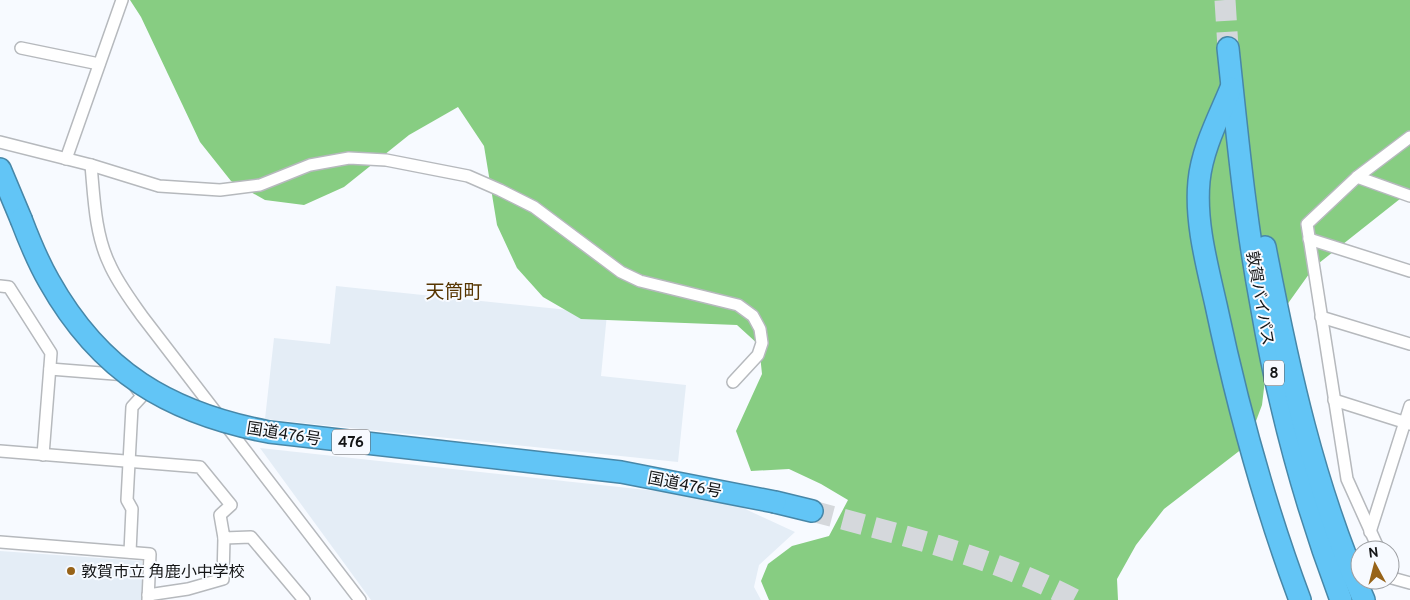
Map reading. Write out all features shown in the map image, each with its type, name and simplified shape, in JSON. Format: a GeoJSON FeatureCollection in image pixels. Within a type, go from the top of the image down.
{"type":"FeatureCollection","features":[{"type":"Feature","properties":{"kind":"highway","name":"敦賀バイパス"},"geometry":{"type":"LineString","coordinates":[[1228,48],[1259,294],[1276,381],[1312,517],[1341,600]]}},
{"type":"Feature","properties":{"kind":"highway"},"geometry":{"type":"LineString","coordinates":[[1232,85],[1202,161],[1198,200],[1207,264],[1225,347],[1267,504],[1300,600]]}},
{"type":"Feature","properties":{"kind":"highway"},"geometry":{"type":"LineString","coordinates":[[1240,139],[1310,446],[1339,538],[1364,600]]}},
{"type":"Feature","properties":{"kind":"highway","name":"国道476号"},"geometry":{"type":"LineString","coordinates":[[0,169],[34,251],[53,289],[79,327],[98,350],[141,384],[165,400],[241,427],[269,432],[549,462],[621,472],[812,511]]}},
{"type":"Feature","properties":{"kind":"street"},"geometry":{"type":"LineString","coordinates":[[66,159],[122,0]]}},
{"type":"Feature","properties":{"kind":"street"},"geometry":{"type":"LineString","coordinates":[[21,48],[99,64]]}},
{"type":"Feature","properties":{"kind":"street"},"geometry":{"type":"LineString","coordinates":[[1374,540],[1347,479],[1307,224],[1357,177],[1410,137]]}},
{"type":"Feature","properties":{"kind":"street"},"geometry":{"type":"LineString","coordinates":[[0,142],[90,165],[159,186],[220,190],[260,185],[310,165],[349,158],[386,160],[468,176],[534,207],[621,272],[640,281],[738,305],[753,316],[760,329],[762,343],[758,355],[732,382]]}},
{"type":"Feature","properties":{"kind":"street"},"geometry":{"type":"LineString","coordinates":[[90,165],[101,239],[108,263],[118,281],[142,316],[360,600]]}},
{"type":"Feature","properties":{"kind":"street"},"geometry":{"type":"LineString","coordinates":[[1357,177],[1410,196]]}},
{"type":"Feature","properties":{"kind":"street"},"geometry":{"type":"LineString","coordinates":[[1309,239],[1410,271]]}},
{"type":"Feature","properties":{"kind":"street"},"geometry":{"type":"LineString","coordinates":[[0,286],[9,287],[51,353],[43,455]]}},
{"type":"Feature","properties":{"kind":"street"},"geometry":{"type":"LineString","coordinates":[[1321,317],[1410,344]]}},
{"type":"Feature","properties":{"kind":"street"},"geometry":{"type":"LineString","coordinates":[[50,370],[126,375],[142,396],[132,407],[127,500],[132,509],[130,552]]}},
{"type":"Feature","properties":{"kind":"street"},"geometry":{"type":"LineString","coordinates":[[1334,400],[1407,423]]}},
{"type":"Feature","properties":{"kind":"street"},"geometry":{"type":"LineString","coordinates":[[1370,532],[1407,423],[1410,406]]}},
{"type":"Feature","properties":{"kind":"street"},"geometry":{"type":"LineString","coordinates":[[0,452],[200,467],[231,505],[220,515],[224,538],[223,579],[148,598],[150,554],[0,542]]}},
{"type":"Feature","properties":{"kind":"street"},"geometry":{"type":"LineString","coordinates":[[224,538],[251,538],[304,600]]}},
{"type":"Feature","properties":{"kind":"shaded area"},"geometry":{"type":"Polygon","coordinates":[[[336,286],[607,314],[601,376],[686,385],[678,462],[265,419],[274,338],[330,344],[336,286]]]}},
{"type":"Feature","properties":{"kind":"shaded area"},"geometry":{"type":"Polygon","coordinates":[[[260,448],[693,495],[741,507],[795,532],[759,565],[754,587],[761,600],[371,600],[260,448]]]}},
{"type":"Feature","properties":{"kind":"shaded area","name":"敦賀市立 角鹿小中学校"},"geometry":{"type":"Polygon","coordinates":[[[0,551],[142,561],[142,600],[0,600],[0,551]]]}},
{"type":"Feature","properties":{"kind":"green space"},"geometry":{"type":"Polygon","coordinates":[[[130,0],[1410,0],[1410,191],[1314,267],[1284,309],[1267,363],[1262,405],[1247,445],[1164,509],[1136,545],[1117,579],[1118,600],[769,600],[761,581],[768,564],[792,546],[829,536],[848,500],[821,484],[789,469],[751,471],[736,431],[762,374],[759,345],[737,325],[581,319],[543,297],[517,268],[497,225],[484,146],[458,107],[409,135],[344,187],[304,205],[265,200],[231,181],[200,142],[141,17],[130,0]]]}},
{"type":"Feature","properties":{"kind":"tunnel"},"geometry":{"type":"LineString","coordinates":[[1225,0],[1228,48]]}},
{"type":"Feature","properties":{"kind":"tunnel"},"geometry":{"type":"LineString","coordinates":[[812,511],[913,538],[980,559],[1013,571],[1076,600]]}},
{"type":"Feature","properties":{"kind":"place","name":"敦賀市立 角鹿小中学校"},"geometry":{"type":"Point","coordinates":[71,571]}},
{"type":"Feature","properties":{"kind":"district","name":"天筒町"},"geometry":{"type":"Point","coordinates":[454,291]}}]}
